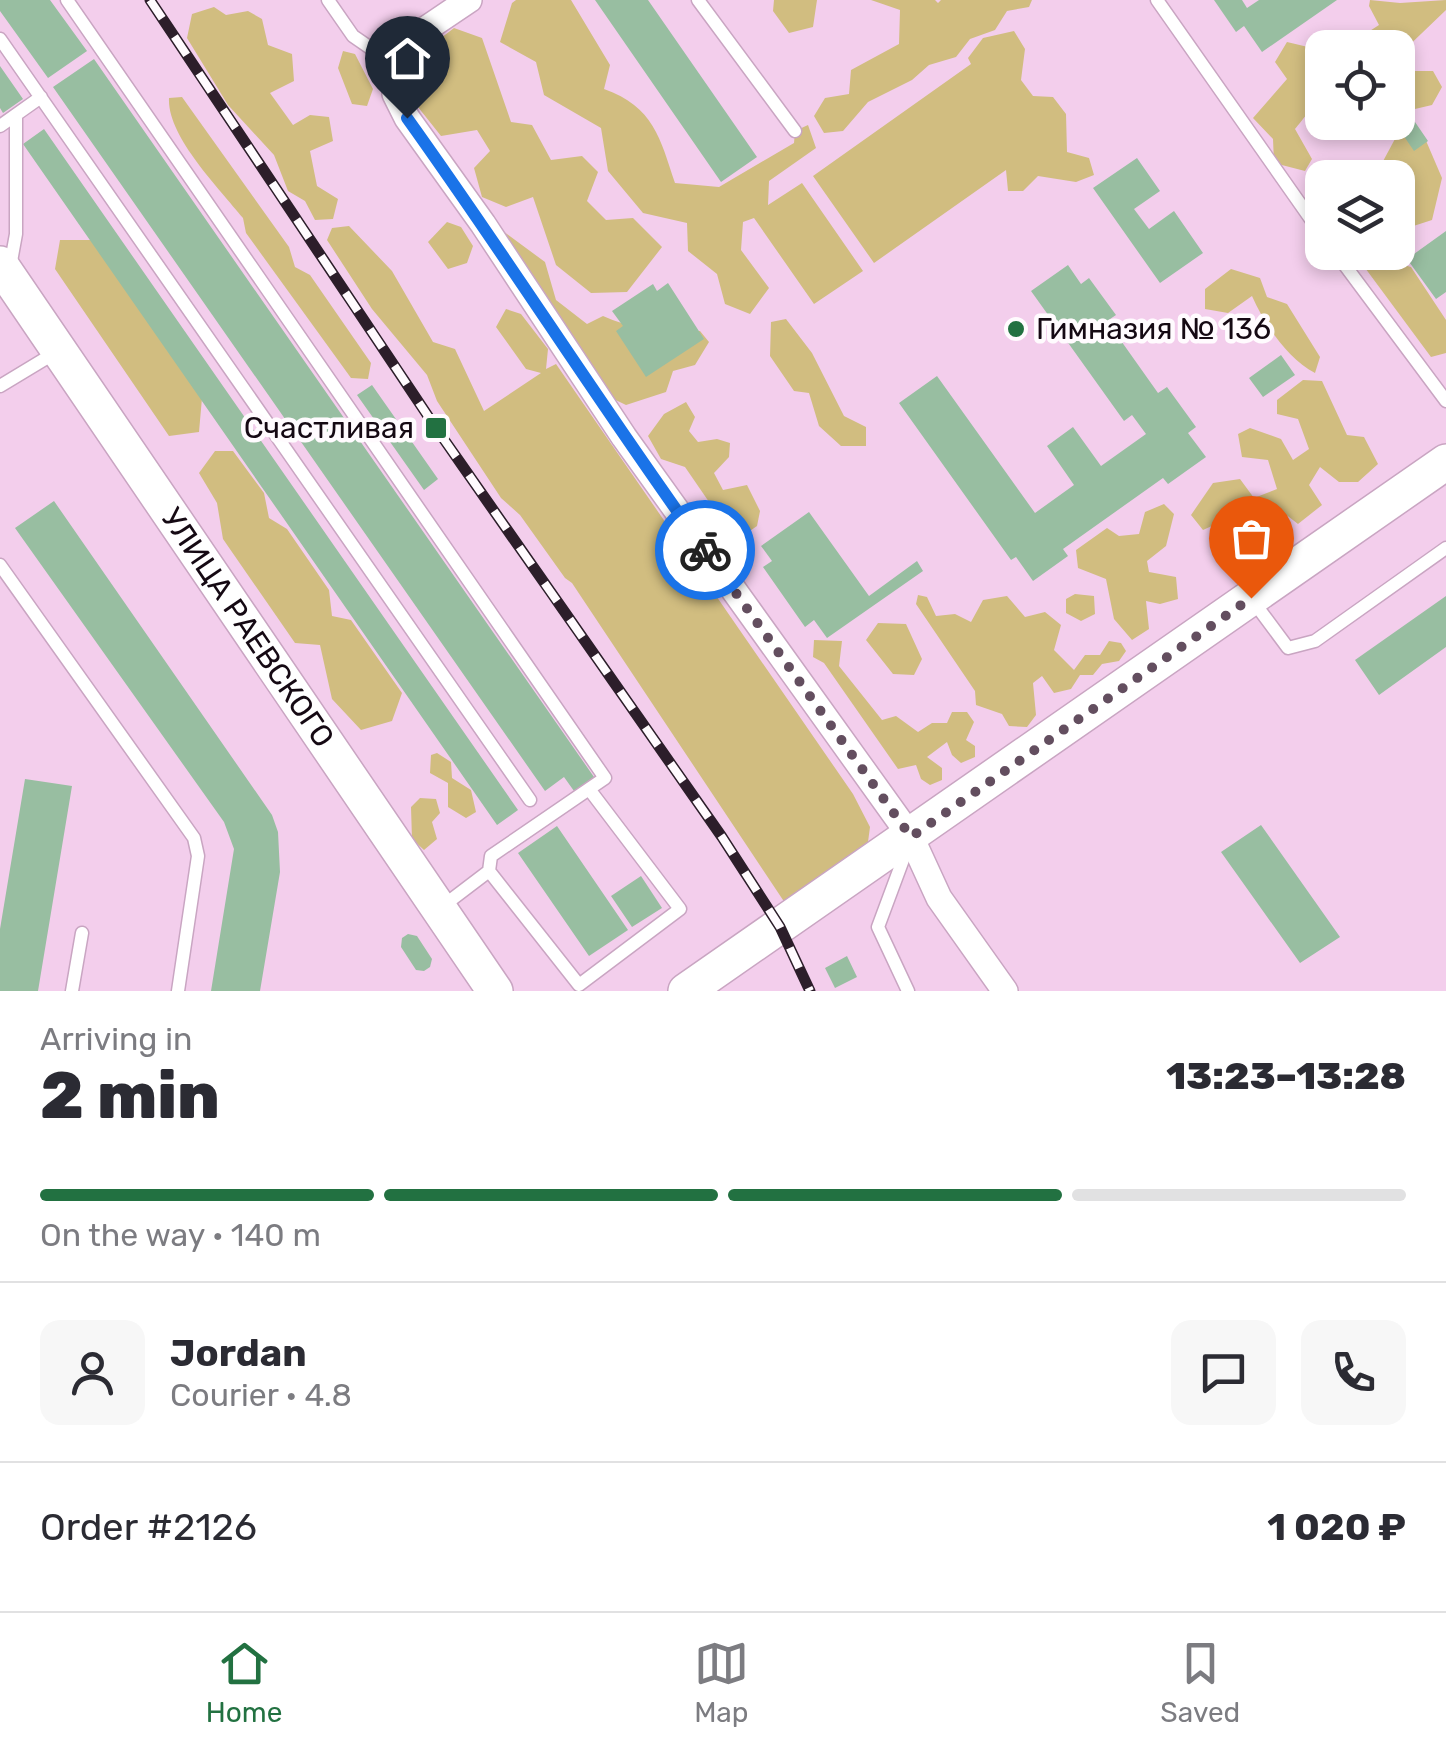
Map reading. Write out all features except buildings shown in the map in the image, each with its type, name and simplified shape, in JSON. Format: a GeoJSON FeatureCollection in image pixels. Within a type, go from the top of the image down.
{"type":"FeatureCollection","features":[{"type":"Feature","properties":{"kind":"main road","name":"УЛИЦА РАЕВСКОГО"},"geometry":{"type":"LineString","coordinates":[[4,270],[495,991]]}},
{"type":"Feature","properties":{"kind":"main road"},"geometry":{"type":"LineString","coordinates":[[686,991],[1446,462]]}},
{"type":"Feature","properties":{"kind":"street"},"geometry":{"type":"LineString","coordinates":[[469,0],[411,39],[398,68],[394,94],[624,437],[911,837],[939,898],[1005,991]]}},
{"type":"Feature","properties":{"kind":"lane"},"geometry":{"type":"LineString","coordinates":[[67,0],[605,778],[491,856],[488,871],[441,908]]}},
{"type":"Feature","properties":{"kind":"lane"},"geometry":{"type":"LineString","coordinates":[[328,0],[353,36],[398,68]]}},
{"type":"Feature","properties":{"kind":"lane"},"geometry":{"type":"LineString","coordinates":[[698,0],[795,131]]}},
{"type":"Feature","properties":{"kind":"lane"},"geometry":{"type":"LineString","coordinates":[[1157,0],[1305,211]]}},
{"type":"Feature","properties":{"kind":"lane"},"geometry":{"type":"LineString","coordinates":[[0,39],[530,800]]}},
{"type":"Feature","properties":{"kind":"lane"},"geometry":{"type":"LineString","coordinates":[[0,126],[41,97]]}},
{"type":"Feature","properties":{"kind":"lane"},"geometry":{"type":"LineString","coordinates":[[4,270],[16,234],[16,115]]}},
{"type":"Feature","properties":{"kind":"lane"},"geometry":{"type":"LineString","coordinates":[[1348,270],[1446,400]]}},
{"type":"Feature","properties":{"kind":"lane"},"geometry":{"type":"LineString","coordinates":[[0,386],[58,351]]}},
{"type":"Feature","properties":{"kind":"lane"},"geometry":{"type":"LineString","coordinates":[[1251,598],[1288,648],[1315,641],[1446,548]]}},
{"type":"Feature","properties":{"kind":"lane"},"geometry":{"type":"LineString","coordinates":[[0,565],[194,838],[198,856],[178,991]]}},
{"type":"Feature","properties":{"kind":"lane"},"geometry":{"type":"LineString","coordinates":[[488,871],[580,984],[680,909],[588,789]]}},
{"type":"Feature","properties":{"kind":"lane"},"geometry":{"type":"LineString","coordinates":[[908,991],[878,927],[911,837]]}},
{"type":"Feature","properties":{"kind":"lane"},"geometry":{"type":"LineString","coordinates":[[72,991],[82,933]]}},
{"type":"Feature","properties":{"kind":"shaded area"},"geometry":{"type":"Polygon","coordinates":[[[516,0],[571,0],[610,65],[604,89],[634,105],[653,126],[675,183],[719,187],[794,143],[795,131],[808,125],[816,148],[769,181],[768,205],[802,183],[863,271],[814,304],[754,218],[743,222],[741,250],[769,288],[750,314],[725,304],[717,274],[688,251],[687,223],[643,213],[608,171],[601,128],[544,95],[536,62],[500,42],[516,0]]]}},
{"type":"Feature","properties":{"kind":"shaded area"},"geometry":{"type":"Polygon","coordinates":[[[774,0],[817,0],[813,27],[789,33],[773,11],[774,0]]]}},
{"type":"Feature","properties":{"kind":"shaded area"},"geometry":{"type":"Polygon","coordinates":[[[871,0],[1032,0],[1029,7],[1007,11],[995,30],[970,39],[956,57],[929,65],[912,80],[868,102],[843,131],[824,133],[814,116],[825,98],[849,94],[851,70],[899,44],[900,10],[871,0]]]}},
{"type":"Feature","properties":{"kind":"shaded area"},"geometry":{"type":"Polygon","coordinates":[[[1370,0],[1446,0],[1446,10],[1415,40],[1415,30],[1371,30],[1379,25],[1370,0]]]}},
{"type":"Feature","properties":{"kind":"shaded area"},"geometry":{"type":"Polygon","coordinates":[[[214,7],[226,15],[248,11],[262,19],[268,45],[292,54],[294,81],[270,93],[293,125],[310,115],[329,117],[333,141],[310,151],[317,186],[338,199],[333,219],[315,220],[305,201],[288,191],[274,155],[228,105],[187,38],[192,14],[214,7]]]}},
{"type":"Feature","properties":{"kind":"shaded area"},"geometry":{"type":"Polygon","coordinates":[[[454,28],[482,38],[511,122],[532,125],[551,160],[582,156],[598,172],[587,201],[606,220],[633,218],[662,247],[627,292],[591,293],[556,265],[533,197],[506,207],[482,197],[474,168],[490,151],[477,130],[441,136],[414,102],[424,51],[454,28]]]}},
{"type":"Feature","properties":{"kind":"shaded area"},"geometry":{"type":"Polygon","coordinates":[[[1014,31],[1025,49],[1021,80],[1033,96],[1053,97],[1066,114],[1067,152],[1089,158],[1094,175],[1076,182],[1038,176],[1023,191],[1008,191],[1006,170],[874,263],[813,176],[971,64],[968,58],[983,38],[1014,31]]]}},
{"type":"Feature","properties":{"kind":"shaded area"},"geometry":{"type":"Polygon","coordinates":[[[1287,42],[1305,46],[1305,116],[1295,129],[1312,159],[1305,160],[1305,171],[1274,163],[1273,139],[1253,118],[1287,79],[1275,62],[1287,42]]]}},
{"type":"Feature","properties":{"kind":"shaded area"},"geometry":{"type":"Polygon","coordinates":[[[343,51],[355,54],[373,89],[367,106],[352,104],[338,68],[343,51]]]}},
{"type":"Feature","properties":{"kind":"shaded area"},"geometry":{"type":"Polygon","coordinates":[[[1415,71],[1433,71],[1442,87],[1432,105],[1415,109],[1415,71]]]}},
{"type":"Feature","properties":{"kind":"shaded area"},"geometry":{"type":"Polygon","coordinates":[[[182,97],[289,247],[295,267],[310,275],[371,363],[368,379],[351,378],[246,233],[243,218],[185,145],[176,129],[169,98],[182,97]]]}},
{"type":"Feature","properties":{"kind":"shaded area"},"geometry":{"type":"Polygon","coordinates":[[[1415,136],[1424,136],[1442,178],[1432,220],[1415,226],[1415,160],[1384,160],[1394,140],[1415,140],[1415,136]]]}},
{"type":"Feature","properties":{"kind":"shaded area"},"geometry":{"type":"Polygon","coordinates":[[[447,222],[461,227],[473,246],[467,263],[448,269],[428,242],[447,222]]]}},
{"type":"Feature","properties":{"kind":"shaded area"},"geometry":{"type":"Polygon","coordinates":[[[349,226],[392,271],[433,342],[455,349],[484,411],[541,373],[526,369],[496,327],[506,309],[521,314],[548,349],[546,369],[556,364],[853,794],[870,827],[868,842],[785,903],[572,583],[520,515],[501,498],[437,401],[427,375],[372,309],[327,240],[332,228],[349,226]]]}},
{"type":"Feature","properties":{"kind":"shaded area"},"geometry":{"type":"Polygon","coordinates":[[[496,226],[545,262],[556,300],[587,324],[603,316],[651,330],[700,331],[709,342],[695,365],[673,371],[666,392],[626,405],[599,392],[496,226]]]}},
{"type":"Feature","properties":{"kind":"shaded area"},"geometry":{"type":"Polygon","coordinates":[[[60,240],[94,240],[202,398],[199,432],[169,436],[55,269],[60,240]]]}},
{"type":"Feature","properties":{"kind":"shaded area"},"geometry":{"type":"Polygon","coordinates":[[[1231,269],[1260,278],[1267,297],[1287,304],[1320,357],[1315,373],[1278,340],[1252,296],[1228,313],[1205,309],[1205,289],[1231,269]]]}},
{"type":"Feature","properties":{"kind":"shaded area"},"geometry":{"type":"Polygon","coordinates":[[[1367,270],[1413,270],[1446,320],[1446,353],[1431,357],[1367,270]]]}},
{"type":"Feature","properties":{"kind":"shaded area"},"geometry":{"type":"Polygon","coordinates":[[[786,319],[812,353],[844,416],[866,427],[866,446],[841,446],[819,426],[809,393],[794,391],[770,356],[771,322],[786,319]]]}},
{"type":"Feature","properties":{"kind":"shaded area"},"geometry":{"type":"Polygon","coordinates":[[[1303,380],[1322,381],[1347,435],[1364,437],[1378,464],[1358,482],[1339,482],[1320,467],[1309,485],[1322,505],[1298,524],[1275,506],[1252,525],[1223,521],[1203,530],[1191,515],[1213,483],[1240,479],[1254,498],[1277,489],[1268,460],[1242,457],[1238,434],[1250,428],[1281,439],[1293,460],[1309,449],[1298,419],[1277,414],[1277,400],[1303,380]]]}},
{"type":"Feature","properties":{"kind":"shaded area"},"geometry":{"type":"Polygon","coordinates":[[[686,402],[695,417],[689,431],[698,442],[717,439],[730,443],[729,457],[714,473],[723,490],[747,485],[760,511],[757,526],[744,535],[729,531],[685,467],[661,459],[648,436],[664,414],[686,402]]]}},
{"type":"Feature","properties":{"kind":"shaded area"},"geometry":{"type":"Polygon","coordinates":[[[215,451],[233,451],[264,493],[269,518],[287,529],[329,590],[332,616],[351,620],[402,693],[392,721],[361,730],[332,699],[320,645],[295,643],[223,539],[217,503],[199,473],[215,451]]]}},
{"type":"Feature","properties":{"kind":"shaded area"},"geometry":{"type":"Polygon","coordinates":[[[1164,504],[1174,514],[1166,546],[1147,561],[1149,572],[1176,577],[1178,599],[1160,604],[1146,601],[1149,629],[1132,640],[1114,619],[1106,579],[1078,568],[1076,550],[1107,528],[1119,536],[1139,534],[1145,512],[1164,504]]]}},
{"type":"Feature","properties":{"kind":"shaded area"},"geometry":{"type":"Polygon","coordinates":[[[1075,594],[1094,596],[1095,614],[1081,621],[1066,613],[1066,599],[1075,594]]]}},
{"type":"Feature","properties":{"kind":"shaded area"},"geometry":{"type":"Polygon","coordinates":[[[918,595],[927,597],[936,616],[955,614],[971,622],[983,600],[1007,596],[1025,617],[1045,612],[1061,625],[1054,650],[1074,670],[1085,655],[1100,655],[1109,641],[1121,643],[1126,651],[1119,661],[1102,664],[1093,675],[1080,675],[1071,689],[1054,693],[1042,676],[1033,683],[1036,715],[1027,727],[1009,726],[1002,714],[976,705],[975,691],[916,604],[918,595]]]}},
{"type":"Feature","properties":{"kind":"shaded area"},"geometry":{"type":"Polygon","coordinates":[[[878,623],[906,624],[922,659],[914,675],[893,674],[866,640],[878,623]]]}},
{"type":"Feature","properties":{"kind":"shaded area"},"geometry":{"type":"Polygon","coordinates":[[[814,640],[842,641],[839,666],[882,720],[896,716],[918,732],[932,723],[947,723],[952,712],[967,712],[974,722],[966,740],[975,746],[975,757],[961,763],[952,755],[947,742],[927,757],[942,768],[942,780],[930,785],[921,779],[916,765],[898,769],[824,663],[813,657],[814,640]]]}},
{"type":"Feature","properties":{"kind":"shaded area"},"geometry":{"type":"Polygon","coordinates":[[[437,753],[451,762],[452,778],[471,790],[476,812],[466,818],[448,807],[448,783],[430,773],[431,755],[437,753]]]}},
{"type":"Feature","properties":{"kind":"shaded area"},"geometry":{"type":"Polygon","coordinates":[[[420,798],[436,799],[440,813],[432,822],[437,839],[424,850],[412,839],[411,807],[420,798]]]}},
{"type":"Feature","properties":{"kind":"railway"},"geometry":{"type":"LineString","coordinates":[[150,0],[436,428],[722,837],[780,927],[810,991]]}},
{"type":"Feature","properties":{"kind":"way so far"},"geometry":{"type":"LineString","coordinates":[[705,550],[911,837],[1251,598]]}},
{"type":"Feature","properties":{"kind":"place","name":"Гимназия № 136"},"geometry":{"type":"Point","coordinates":[1016,329]}},
{"type":"Feature","properties":{"kind":"place","name":"Счастливая"},"geometry":{"type":"Point","coordinates":[436,428]}},
{"type":"Feature","properties":{"kind":"route"},"geometry":{"type":"LineString","coordinates":[[407,118],[705,550]]}}]}
